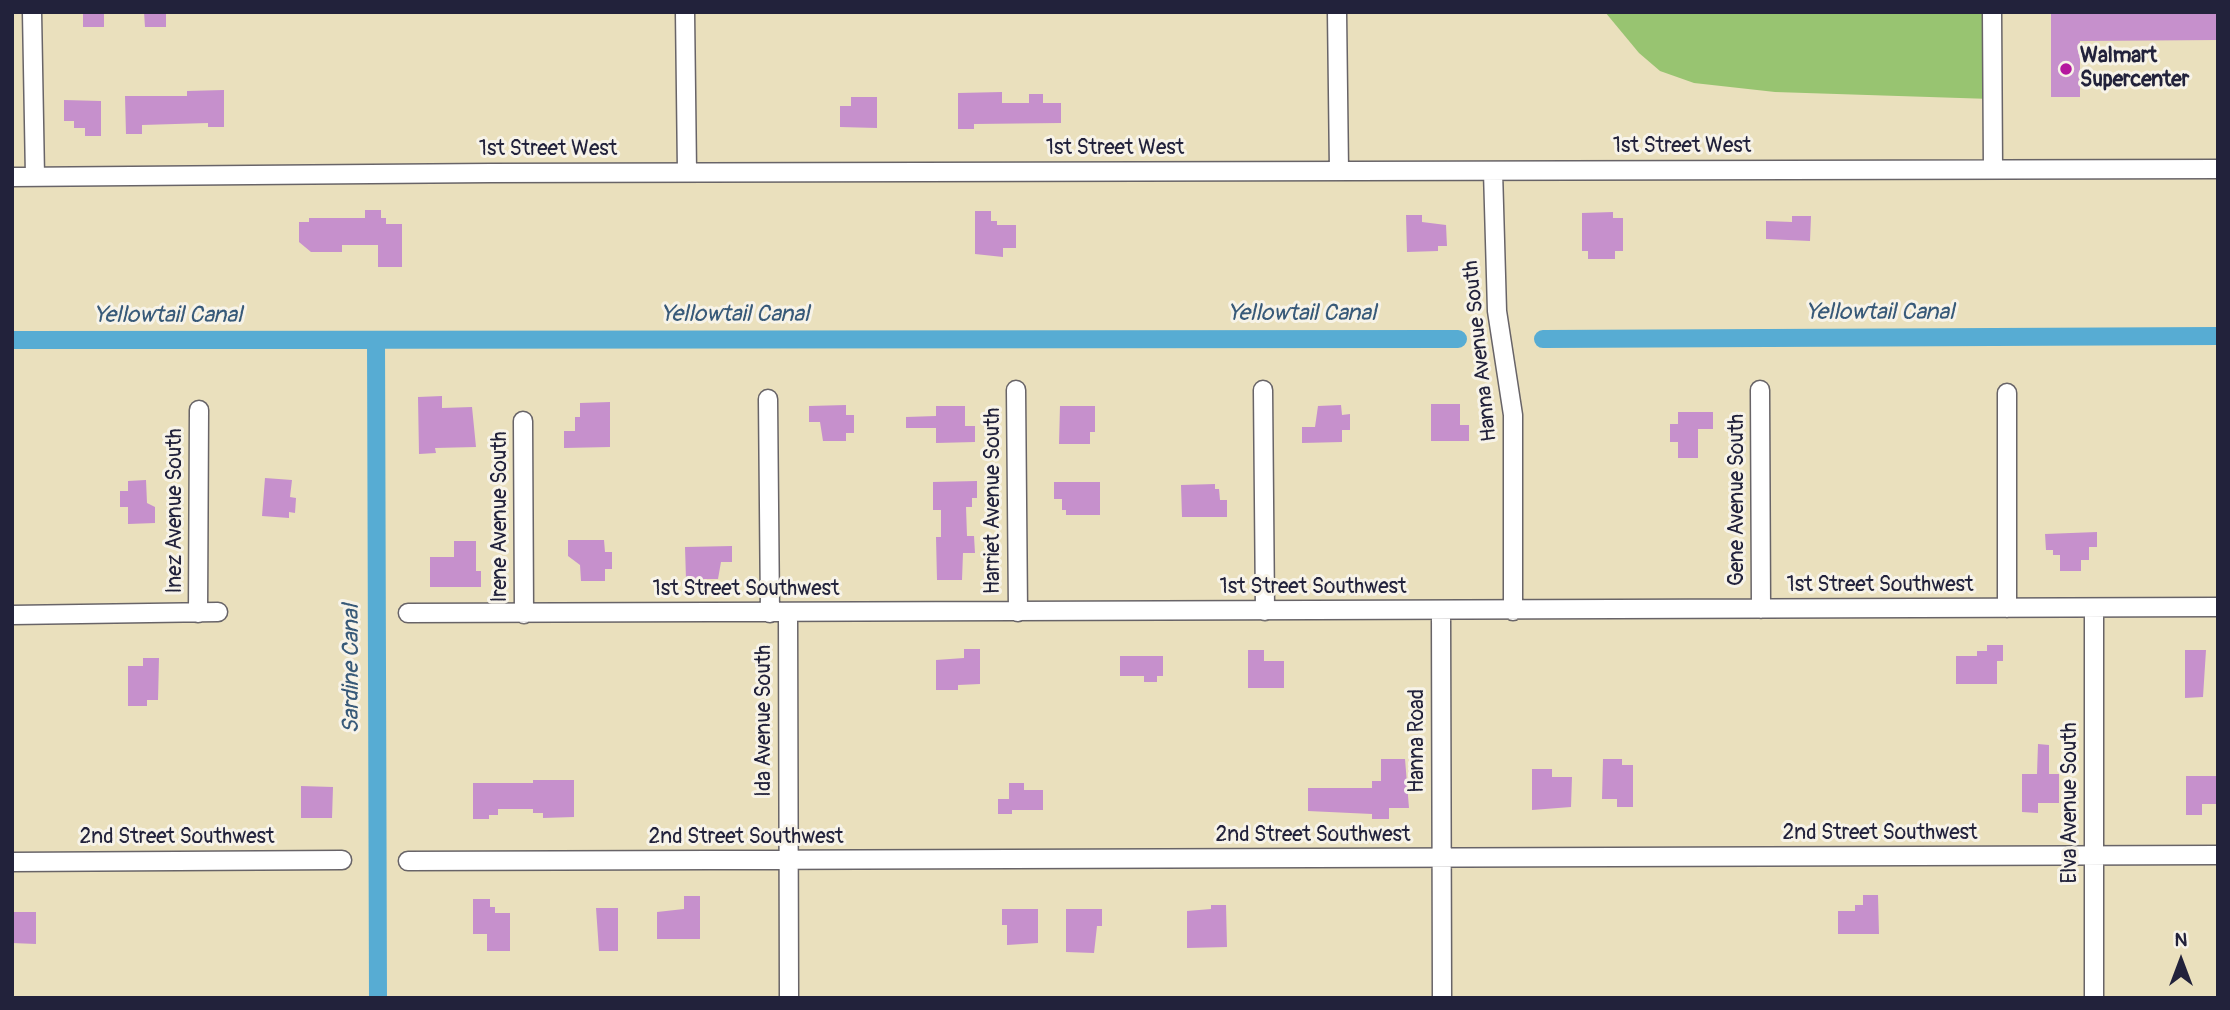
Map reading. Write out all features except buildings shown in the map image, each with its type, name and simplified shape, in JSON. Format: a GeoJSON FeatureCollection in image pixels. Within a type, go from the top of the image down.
{"type":"FeatureCollection","features":[{"type":"Feature","properties":{"kind":"street"},"geometry":{"type":"LineString","coordinates":[[32,12],[35,177]]}},
{"type":"Feature","properties":{"kind":"street"},"geometry":{"type":"LineString","coordinates":[[685,12],[687,172]]}},
{"type":"Feature","properties":{"kind":"street"},"geometry":{"type":"LineString","coordinates":[[1338,12],[1339,171]]}},
{"type":"Feature","properties":{"kind":"street"},"geometry":{"type":"LineString","coordinates":[[1992,12],[1993,169]]}},
{"type":"Feature","properties":{"kind":"street","name":"1st Street West"},"geometry":{"type":"LineString","coordinates":[[12,177],[687,172],[2218,169]]}},
{"type":"Feature","properties":{"kind":"street","name":"Hanna Avenue South"},"geometry":{"type":"LineString","coordinates":[[1493,171],[1497,311],[1513,415],[1513,611]]}},
{"type":"Feature","properties":{"kind":"street","name":"Harriet Avenue South"},"geometry":{"type":"LineString","coordinates":[[1016,390],[1018,612]]}},
{"type":"Feature","properties":{"kind":"street"},"geometry":{"type":"LineString","coordinates":[[1264,390],[1265,611]]}},
{"type":"Feature","properties":{"kind":"street","name":"Gene Avenue South"},"geometry":{"type":"LineString","coordinates":[[1760,390],[1761,609]]}},
{"type":"Feature","properties":{"kind":"street"},"geometry":{"type":"LineString","coordinates":[[2007,393],[2007,608]]}},
{"type":"Feature","properties":{"kind":"street","name":"Ida Avenue South"},"geometry":{"type":"LineString","coordinates":[[768,399],[789,861],[789,998]]}},
{"type":"Feature","properties":{"kind":"street","name":"Inez Avenue South"},"geometry":{"type":"LineString","coordinates":[[198,613],[199,410]]}},
{"type":"Feature","properties":{"kind":"street","name":"Irene Avenue South"},"geometry":{"type":"LineString","coordinates":[[523,421],[524,614]]}},
{"type":"Feature","properties":{"kind":"street","name":"1st Street Southwest"},"geometry":{"type":"LineString","coordinates":[[408,613],[2218,607]]}},
{"type":"Feature","properties":{"kind":"street","name":"Elva Avenue South"},"geometry":{"type":"LineString","coordinates":[[2094,608],[2094,998]]}},
{"type":"Feature","properties":{"kind":"street","name":"Hanna Road"},"geometry":{"type":"LineString","coordinates":[[1441,611],[1442,998]]}},
{"type":"Feature","properties":{"kind":"street"},"geometry":{"type":"LineString","coordinates":[[12,615],[218,612]]}},
{"type":"Feature","properties":{"kind":"street","name":"2nd Street Southwest"},"geometry":{"type":"LineString","coordinates":[[408,861],[2218,855]]}},
{"type":"Feature","properties":{"kind":"street","name":"2nd Street Southwest"},"geometry":{"type":"LineString","coordinates":[[12,862],[342,860]]}},
{"type":"Feature","properties":{"kind":"green space"},"geometry":{"type":"Polygon","coordinates":[[[1605,12],[1990,12],[1991,99],[1775,92],[1694,83],[1660,71],[1639,53],[1605,12]]]}},
{"type":"Feature","properties":{"kind":"waterway","name":"Yellowtail Canal"},"geometry":{"type":"LineString","coordinates":[[1543,339],[2218,336]]}},
{"type":"Feature","properties":{"kind":"waterway","name":"Yellowtail Canal"},"geometry":{"type":"LineString","coordinates":[[12,340],[1458,339]]}},
{"type":"Feature","properties":{"kind":"waterway","name":"Sardine Canal"},"geometry":{"type":"LineString","coordinates":[[376,340],[378,998]]}},
{"type":"Feature","properties":{"kind":"place","name":"Walmart Supercenter"},"geometry":{"type":"Point","coordinates":[2066,69]}}]}
